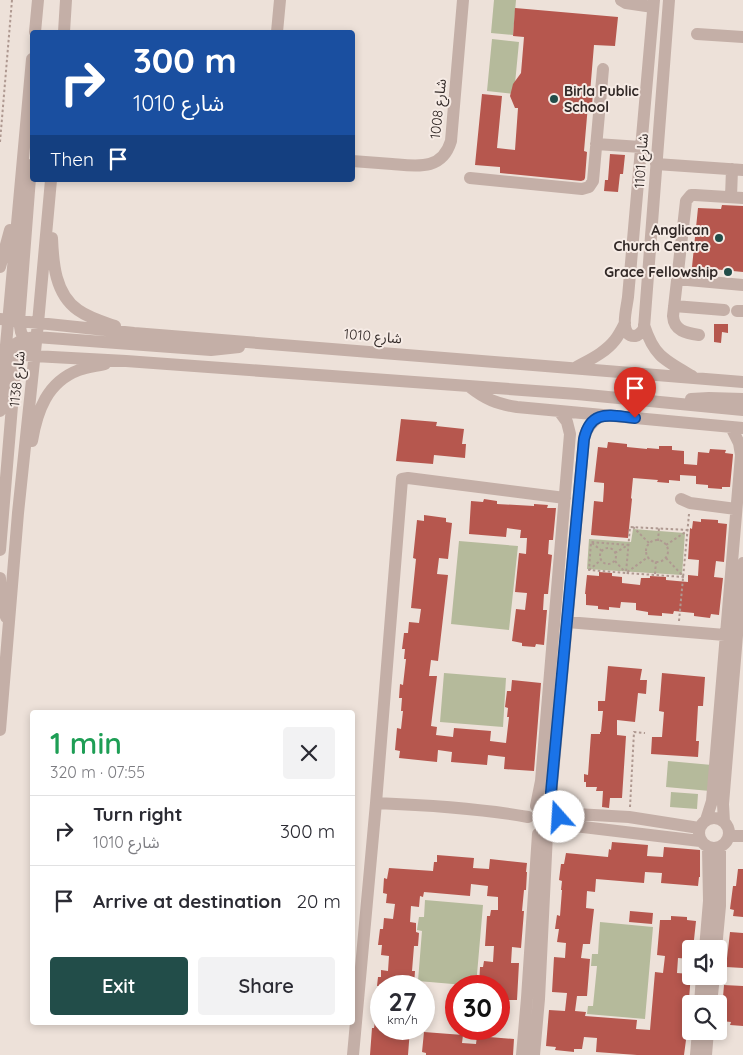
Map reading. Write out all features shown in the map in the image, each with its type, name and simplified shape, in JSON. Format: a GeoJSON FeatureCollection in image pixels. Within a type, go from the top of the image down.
{"type":"FeatureCollection","features":[{"type":"Feature","properties":{"kind":"street"},"geometry":{"type":"LineString","coordinates":[[35,30],[38,0]]}},
{"type":"Feature","properties":{"kind":"street"},"geometry":{"type":"LineString","coordinates":[[277,30],[280,0]]}},
{"type":"Feature","properties":{"kind":"street","name":"شارع 1008"},"geometry":{"type":"LineString","coordinates":[[355,161],[423,166],[436,161],[446,153],[451,141],[463,0]]}},
{"type":"Feature","properties":{"kind":"street"},"geometry":{"type":"LineString","coordinates":[[621,0],[626,4],[654,3]]}},
{"type":"Feature","properties":{"kind":"street","name":"شارع 1101"},"geometry":{"type":"LineString","coordinates":[[670,0],[644,325],[649,340],[656,351],[667,362],[694,377]]}},
{"type":"Feature","properties":{"kind":"street"},"geometry":{"type":"LineString","coordinates":[[64,30],[67,3]]}},
{"type":"Feature","properties":{"kind":"street","name":"شارع 1101"},"geometry":{"type":"LineString","coordinates":[[575,368],[609,347],[625,323],[654,3]]}},
{"type":"Feature","properties":{"kind":"street"},"geometry":{"type":"LineString","coordinates":[[697,34],[743,37]]}},
{"type":"Feature","properties":{"kind":"street"},"geometry":{"type":"LineString","coordinates":[[470,178],[585,188],[591,184],[593,181],[603,69]]}},
{"type":"Feature","properties":{"kind":"street","name":"شارع 1138"},"geometry":{"type":"LineString","coordinates":[[0,411],[13,336],[19,199],[30,85]]}},
{"type":"Feature","properties":{"kind":"street"},"geometry":{"type":"LineString","coordinates":[[596,144],[642,147]]}},
{"type":"Feature","properties":{"kind":"street"},"geometry":{"type":"LineString","coordinates":[[0,550],[13,336],[30,163]]}},
{"type":"Feature","properties":{"kind":"street"},"geometry":{"type":"LineString","coordinates":[[656,164],[737,170],[737,198],[691,195],[688,197],[685,206],[674,321],[683,332],[699,335]]}},
{"type":"Feature","properties":{"kind":"street"},"geometry":{"type":"LineString","coordinates":[[13,336],[38,323],[52,182]]}},
{"type":"Feature","properties":{"kind":"street"},"geometry":{"type":"LineString","coordinates":[[52,182],[52,253],[54,268],[62,290],[78,310],[134,333]]}},
{"type":"Feature","properties":{"kind":"street"},"geometry":{"type":"LineString","coordinates":[[0,267],[19,199]]}},
{"type":"Feature","properties":{"kind":"street"},"geometry":{"type":"LineString","coordinates":[[677,278],[743,285]]}},
{"type":"Feature","properties":{"kind":"street"},"geometry":{"type":"LineString","coordinates":[[674,306],[724,310]]}},
{"type":"Feature","properties":{"kind":"street","name":"شارع 1010"},"geometry":{"type":"LineString","coordinates":[[38,323],[134,333],[743,382]]}},
{"type":"Feature","properties":{"kind":"street"},"geometry":{"type":"LineString","coordinates":[[625,323],[626,332],[635,336],[641,334],[644,325]]}},
{"type":"Feature","properties":{"kind":"street"},"geometry":{"type":"LineString","coordinates":[[13,336],[211,350],[271,343]]}},
{"type":"Feature","properties":{"kind":"street"},"geometry":{"type":"LineString","coordinates":[[13,336],[34,356],[577,394],[743,410]]}},
{"type":"Feature","properties":{"kind":"street","name":"شارع 1138"},"geometry":{"type":"LineString","coordinates":[[0,730],[18,513],[34,356],[13,336]]}},
{"type":"Feature","properties":{"kind":"street"},"geometry":{"type":"LineString","coordinates":[[18,513],[33,436],[42,404],[49,392],[64,377],[80,370],[126,361]]}},
{"type":"Feature","properties":{"kind":"street"},"geometry":{"type":"LineString","coordinates":[[470,387],[480,395],[504,405],[737,428],[742,454],[712,801],[707,837],[709,901],[706,940]]}},
{"type":"Feature","properties":{"kind":"street"},"geometry":{"type":"LineString","coordinates":[[674,404],[697,398],[743,399]]}},
{"type":"Feature","properties":{"kind":"street"},"geometry":{"type":"LineString","coordinates":[[536,806],[542,781],[570,441],[567,422],[559,411]]}},
{"type":"Feature","properties":{"kind":"street"},"geometry":{"type":"LineString","coordinates":[[602,415],[588,427],[583,444],[552,785],[556,814],[554,831],[543,834],[535,832],[530,826],[528,817],[532,808],[541,804],[556,814],[707,837]]}},
{"type":"Feature","properties":{"kind":"street"},"geometry":{"type":"LineString","coordinates":[[570,441],[578,438],[583,444]]}},
{"type":"Feature","properties":{"kind":"street"},"geometry":{"type":"LineString","coordinates":[[353,1055],[376,803],[402,479],[408,478],[565,498]]}},
{"type":"Feature","properties":{"kind":"street"},"geometry":{"type":"LineString","coordinates":[[686,501],[736,509]]}},
{"type":"Feature","properties":{"kind":"street"},"geometry":{"type":"LineString","coordinates":[[724,822],[723,804],[743,563]]}},
{"type":"Feature","properties":{"kind":"street"},"geometry":{"type":"LineString","coordinates":[[0,578],[1,598],[8,629]]}},
{"type":"Feature","properties":{"kind":"street"},"geometry":{"type":"LineString","coordinates":[[567,622],[725,635]]}},
{"type":"Feature","properties":{"kind":"street"},"geometry":{"type":"LineString","coordinates":[[376,803],[504,812],[528,817]]}},
{"type":"Feature","properties":{"kind":"street"},"geometry":{"type":"LineString","coordinates":[[556,814],[629,817],[707,837],[726,843],[729,830],[724,822],[714,818],[707,837],[720,906],[717,940]]}},
{"type":"Feature","properties":{"kind":"street"},"geometry":{"type":"LineString","coordinates":[[522,1055],[543,834]]}},
{"type":"Feature","properties":{"kind":"street"},"geometry":{"type":"LineString","coordinates":[[534,1055],[539,999],[543,834]]}},
{"type":"Feature","properties":{"kind":"street"},"geometry":{"type":"LineString","coordinates":[[729,836],[743,836]]}},
{"type":"Feature","properties":{"kind":"street"},"geometry":{"type":"LineString","coordinates":[[696,1055],[697,1040]]}},
{"type":"Feature","properties":{"kind":"street"},"geometry":{"type":"LineString","coordinates":[[706,1055],[707,1040]]}},
{"type":"Feature","properties":{"kind":"path"},"geometry":{"type":"LineString","coordinates":[[0,142],[12,0]]}},
{"type":"Feature","properties":{"kind":"path"},"geometry":{"type":"LineString","coordinates":[[678,631],[688,530],[686,501]]}},
{"type":"Feature","properties":{"kind":"path"},"geometry":{"type":"LineString","coordinates":[[626,573],[630,527],[688,530]]}},
{"type":"Feature","properties":{"kind":"path"},"geometry":{"type":"LineString","coordinates":[[634,527],[649,543]]}},
{"type":"Feature","properties":{"kind":"path"},"geometry":{"type":"LineString","coordinates":[[658,541],[659,528]]}},
{"type":"Feature","properties":{"kind":"path"},"geometry":{"type":"LineString","coordinates":[[666,545],[688,530]]}},
{"type":"Feature","properties":{"kind":"path"},"geometry":{"type":"LineString","coordinates":[[658,541],[666,545],[668,552],[666,558],[660,561],[651,560],[648,557],[647,551],[649,543],[658,541]]}},
{"type":"Feature","properties":{"kind":"path"},"geometry":{"type":"LineString","coordinates":[[591,542],[629,545]]}},
{"type":"Feature","properties":{"kind":"path"},"geometry":{"type":"LineString","coordinates":[[591,542],[602,551]]}},
{"type":"Feature","properties":{"kind":"path"},"geometry":{"type":"LineString","coordinates":[[589,570],[591,542]]}},
{"type":"Feature","properties":{"kind":"path"},"geometry":{"type":"LineString","coordinates":[[608,549],[609,544]]}},
{"type":"Feature","properties":{"kind":"path"},"geometry":{"type":"LineString","coordinates":[[602,551],[608,549],[615,552],[629,545]]}},
{"type":"Feature","properties":{"kind":"path"},"geometry":{"type":"LineString","coordinates":[[601,560],[602,551]]}},
{"type":"Feature","properties":{"kind":"path"},"geometry":{"type":"LineString","coordinates":[[615,552],[615,561]]}},
{"type":"Feature","properties":{"kind":"path"},"geometry":{"type":"LineString","coordinates":[[626,573],[648,557]]}},
{"type":"Feature","properties":{"kind":"path"},"geometry":{"type":"LineString","coordinates":[[666,558],[684,577]]}},
{"type":"Feature","properties":{"kind":"path"},"geometry":{"type":"LineString","coordinates":[[589,570],[601,560]]}},
{"type":"Feature","properties":{"kind":"path"},"geometry":{"type":"LineString","coordinates":[[601,560],[606,564],[615,561]]}},
{"type":"Feature","properties":{"kind":"path"},"geometry":{"type":"LineString","coordinates":[[615,561],[626,573]]}},
{"type":"Feature","properties":{"kind":"path"},"geometry":{"type":"LineString","coordinates":[[655,575],[656,561]]}},
{"type":"Feature","properties":{"kind":"path"},"geometry":{"type":"LineString","coordinates":[[589,570],[684,577]]}},
{"type":"Feature","properties":{"kind":"path"},"geometry":{"type":"LineString","coordinates":[[629,817],[634,732],[646,732]]}},
{"type":"Feature","properties":{"kind":"green space"},"geometry":{"type":"Polygon","coordinates":[[[494,0],[516,0],[513,35],[491,33],[494,0]]]}},
{"type":"Feature","properties":{"kind":"green space"},"geometry":{"type":"Polygon","coordinates":[[[492,39],[519,42],[514,94],[487,91],[492,39]]]}},
{"type":"Feature","properties":{"kind":"green space"},"geometry":{"type":"Polygon","coordinates":[[[633,529],[685,533],[682,575],[587,569],[589,539],[631,542],[633,529]]]}},
{"type":"Feature","properties":{"kind":"green space"},"geometry":{"type":"Polygon","coordinates":[[[459,541],[518,546],[509,630],[451,624],[459,541]]]}},
{"type":"Feature","properties":{"kind":"green space"},"geometry":{"type":"Polygon","coordinates":[[[444,673],[506,678],[503,727],[440,722],[444,673]]]}},
{"type":"Feature","properties":{"kind":"green space"},"geometry":{"type":"Polygon","coordinates":[[[668,761],[712,765],[710,791],[666,787],[668,761]]]}},
{"type":"Feature","properties":{"kind":"green space"},"geometry":{"type":"Polygon","coordinates":[[[671,792],[698,794],[697,809],[670,807],[671,792]]]}},
{"type":"Feature","properties":{"kind":"green space"},"geometry":{"type":"Polygon","coordinates":[[[425,900],[483,905],[477,975],[445,975],[445,983],[435,982],[435,975],[418,975],[422,931],[417,930],[419,917],[424,917],[425,900]]]}},
{"type":"Feature","properties":{"kind":"green space"},"geometry":{"type":"Polygon","coordinates":[[[600,922],[653,927],[645,1019],[587,1014],[588,1006],[593,1006],[597,966],[591,966],[592,954],[598,954],[600,922]]]}},
{"type":"Feature","properties":{"kind":"building","name":"Birla Public School"},"geometry":{"type":"Polygon","coordinates":[[[515,8],[618,17],[615,46],[594,45],[590,93],[593,93],[592,105],[588,105],[584,151],[587,152],[584,180],[500,173],[500,167],[475,165],[482,94],[502,96],[497,148],[515,150],[518,108],[515,108],[510,96],[513,84],[521,73],[524,37],[513,36],[515,8]]]}},
{"type":"Feature","properties":{"kind":"building"},"geometry":{"type":"Polygon","coordinates":[[[610,154],[625,155],[623,174],[620,174],[618,192],[604,191],[605,180],[608,180],[610,154]]]}},
{"type":"Feature","properties":{"kind":"building","name":"Anglican Church Centre"},"geometry":{"type":"Polygon","coordinates":[[[722,205],[743,206],[743,272],[692,267],[698,208],[721,209],[722,205]]]}},
{"type":"Feature","properties":{"kind":"building"},"geometry":{"type":"Polygon","coordinates":[[[714,324],[728,324],[728,333],[722,332],[721,343],[714,342],[714,324]]]}},
{"type":"Feature","properties":{"kind":"building"},"geometry":{"type":"Polygon","coordinates":[[[401,419],[437,422],[436,426],[464,429],[462,444],[466,444],[465,458],[434,455],[433,464],[396,461],[401,419]]]}},
{"type":"Feature","properties":{"kind":"building"},"geometry":{"type":"Polygon","coordinates":[[[608,442],[627,444],[627,447],[647,449],[659,449],[659,446],[672,446],[672,450],[684,451],[684,464],[697,465],[698,452],[709,453],[710,449],[726,450],[725,453],[733,454],[730,487],[722,487],[722,489],[708,488],[708,485],[696,484],[696,476],[680,475],[680,481],[669,480],[669,483],[633,478],[628,538],[591,535],[594,501],[603,502],[604,483],[594,482],[598,447],[607,448],[608,442]]]}},
{"type":"Feature","properties":{"kind":"building"},"geometry":{"type":"Polygon","coordinates":[[[484,499],[497,501],[497,504],[534,506],[534,504],[548,505],[547,508],[556,508],[553,540],[549,540],[548,554],[552,555],[548,594],[544,594],[543,610],[547,610],[544,645],[536,644],[535,647],[522,646],[522,643],[512,641],[516,609],[525,610],[527,593],[515,592],[519,553],[526,554],[527,538],[520,538],[521,530],[507,528],[506,537],[469,534],[471,501],[483,502],[484,499]]]}},
{"type":"Feature","properties":{"kind":"building"},"geometry":{"type":"Polygon","coordinates":[[[424,515],[446,518],[446,522],[452,523],[448,559],[439,558],[437,574],[448,575],[438,661],[431,660],[429,676],[437,676],[431,726],[437,727],[436,735],[453,737],[454,728],[491,731],[490,741],[506,743],[509,717],[507,717],[508,708],[505,707],[507,691],[511,691],[512,680],[541,683],[534,771],[504,769],[505,757],[488,755],[487,765],[451,762],[452,752],[438,750],[437,762],[399,758],[400,751],[395,750],[397,728],[401,729],[403,711],[401,711],[402,698],[399,698],[400,684],[403,685],[406,659],[404,659],[405,649],[402,649],[404,633],[408,633],[409,622],[419,623],[421,609],[411,608],[416,559],[413,558],[417,520],[424,521],[424,515]]]}},
{"type":"Feature","properties":{"kind":"building"},"geometry":{"type":"Polygon","coordinates":[[[701,519],[718,520],[718,523],[727,524],[724,562],[716,561],[714,577],[723,578],[719,615],[711,614],[710,618],[694,616],[694,613],[674,611],[673,614],[662,613],[662,616],[648,615],[648,612],[636,610],[636,603],[621,602],[620,608],[609,607],[609,610],[598,609],[598,606],[586,605],[587,575],[599,576],[599,572],[612,573],[612,576],[622,577],[622,583],[640,585],[641,578],[650,578],[650,576],[666,577],[666,580],[688,582],[688,575],[698,576],[699,560],[688,559],[690,528],[692,529],[693,521],[701,522],[701,519]]]}},
{"type":"Feature","properties":{"kind":"building"},"geometry":{"type":"Polygon","coordinates":[[[608,666],[642,669],[640,680],[647,680],[646,694],[638,693],[635,722],[617,720],[617,735],[626,736],[622,798],[610,798],[609,808],[602,807],[603,791],[596,791],[597,787],[586,787],[586,782],[584,782],[584,774],[588,775],[591,734],[600,734],[601,732],[603,711],[598,711],[598,701],[605,701],[608,666]]]}},
{"type":"Feature","properties":{"kind":"building"},"geometry":{"type":"Polygon","coordinates":[[[662,673],[705,677],[703,706],[698,706],[696,741],[699,741],[698,757],[651,754],[652,737],[662,737],[664,712],[659,711],[662,673]]]}},
{"type":"Feature","properties":{"kind":"building"},"geometry":{"type":"Polygon","coordinates":[[[612,842],[648,845],[647,856],[663,857],[664,847],[700,850],[698,886],[661,883],[662,873],[645,872],[644,883],[596,879],[595,892],[587,891],[586,908],[594,909],[590,944],[583,944],[581,958],[590,959],[587,996],[577,996],[575,1011],[586,1012],[585,1016],[637,1020],[636,1029],[650,1030],[655,972],[663,973],[665,956],[657,955],[660,920],[671,920],[671,916],[687,917],[687,920],[696,921],[694,940],[682,940],[682,958],[678,958],[677,973],[682,973],[682,985],[690,985],[689,995],[682,995],[682,1040],[686,1040],[684,1055],[637,1055],[596,1052],[597,1038],[584,1037],[582,1049],[574,1049],[574,1052],[555,1050],[556,1047],[546,1046],[549,1010],[565,1011],[567,993],[552,992],[554,957],[565,958],[566,943],[557,942],[559,929],[555,929],[557,915],[560,916],[562,881],[559,880],[561,864],[564,864],[566,853],[608,857],[609,849],[611,850],[612,842]]]}},
{"type":"Feature","properties":{"kind":"building"},"geometry":{"type":"Polygon","coordinates":[[[437,855],[474,858],[473,868],[489,869],[490,859],[527,863],[526,890],[524,890],[522,911],[524,911],[521,948],[512,947],[511,963],[519,963],[517,1000],[510,1000],[510,975],[480,975],[480,967],[483,967],[484,961],[493,962],[494,946],[485,946],[487,916],[490,916],[491,910],[498,910],[498,897],[487,896],[488,886],[471,884],[470,896],[424,892],[423,897],[420,896],[419,907],[411,906],[410,922],[416,923],[416,932],[419,933],[418,946],[414,946],[412,971],[415,971],[415,975],[381,975],[381,970],[388,971],[389,956],[381,955],[382,945],[378,945],[380,929],[383,929],[384,918],[393,919],[395,904],[386,903],[387,894],[383,893],[384,878],[387,879],[389,868],[433,871],[434,862],[437,862],[437,855]]]}},
{"type":"Feature","properties":{"kind":"building"},"geometry":{"type":"Polygon","coordinates":[[[738,869],[743,869],[743,917],[733,916],[734,910],[730,909],[733,886],[736,886],[738,869]]]}},
{"type":"Feature","properties":{"kind":"building"},"geometry":{"type":"Polygon","coordinates":[[[630,911],[653,913],[652,924],[629,922],[630,911]]]}},
{"type":"Feature","properties":{"kind":"building"},"geometry":{"type":"Polygon","coordinates":[[[730,932],[743,933],[743,968],[727,967],[730,932]]]}},
{"type":"Feature","properties":{"kind":"building"},"geometry":{"type":"Polygon","coordinates":[[[724,985],[743,986],[743,1026],[730,1025],[731,1022],[727,1022],[727,995],[723,995],[724,985]]]}},
{"type":"Feature","properties":{"kind":"building"},"geometry":{"type":"Polygon","coordinates":[[[435,1033],[445,1034],[445,1040],[462,1040],[462,1043],[476,1044],[476,1040],[514,1039],[513,1055],[426,1055],[426,1053],[422,1052],[423,1040],[435,1040],[435,1033]]]}},
{"type":"Feature","properties":{"kind":"building"},"geometry":{"type":"Polygon","coordinates":[[[371,1040],[409,1040],[408,1055],[370,1055],[371,1040]]]}},
{"type":"Feature","properties":{"kind":"place","name":"Birla Public School"},"geometry":{"type":"Point","coordinates":[554,99]}},
{"type":"Feature","properties":{"kind":"place","name":"Anglican Church Centre"},"geometry":{"type":"Point","coordinates":[719,238]}},
{"type":"Feature","properties":{"kind":"place","name":"Grace Fellowship"},"geometry":{"type":"Point","coordinates":[728,272]}},
{"type":"Feature","properties":{"kind":"route"},"geometry":{"type":"LineString","coordinates":[[559,817],[552,806],[551,792],[585,433],[592,422],[602,415],[635,418]]}}]}
